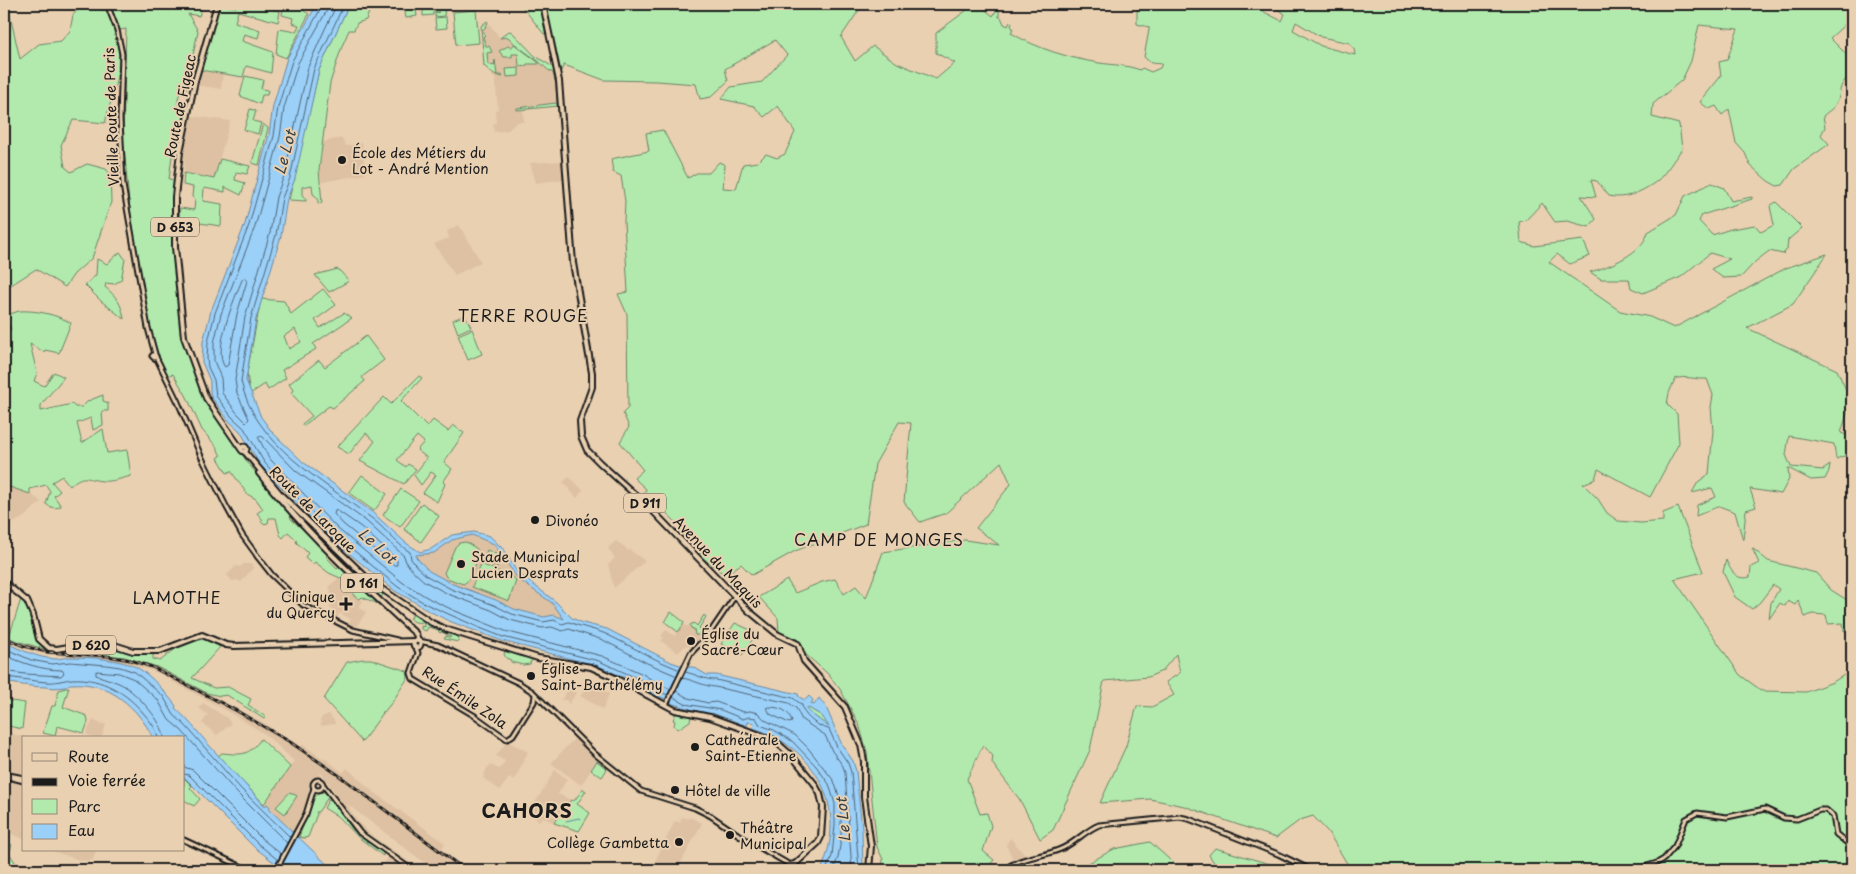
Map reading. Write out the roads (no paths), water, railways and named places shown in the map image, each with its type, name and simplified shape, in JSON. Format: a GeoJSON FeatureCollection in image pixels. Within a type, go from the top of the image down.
{"type":"FeatureCollection","features":[{"type":"Feature","properties":{"kind":"main road","name":"Route de Figeac"},"geometry":{"type":"LineString","coordinates":[[217,4],[197,73],[181,142],[175,198],[175,239],[184,337],[206,398],[243,450]]}},
{"type":"Feature","properties":{"kind":"main road","name":"Avenue du Maquis"},"geometry":{"type":"LineString","coordinates":[[543,4],[557,73],[572,252],[593,382],[580,421],[581,436],[587,450],[651,509],[754,616],[777,634],[796,642],[801,649],[804,661],[845,707],[861,745],[864,761],[864,797],[871,853],[869,870]]}},
{"type":"Feature","properties":{"kind":"main road","name":"Route de Laroque"},"geometry":{"type":"LineString","coordinates":[[243,450],[289,503],[346,558],[383,591],[432,623],[538,658],[591,667],[667,704]]}},
{"type":"Feature","properties":{"kind":"main road","name":"D 161"},"geometry":{"type":"LineString","coordinates":[[243,450],[294,515],[336,559],[416,634],[416,643]]}},
{"type":"Feature","properties":{"kind":"main road","name":"D 620"},"geometry":{"type":"LineString","coordinates":[[4,582],[26,601],[33,615],[39,639],[49,648],[57,649],[80,645],[111,644],[139,652],[166,649],[202,635],[226,645],[234,646],[416,643]]}},
{"type":"Feature","properties":{"kind":"main road","name":"D 653"},"geometry":{"type":"LineString","coordinates":[[667,704],[678,712],[712,718],[772,739],[792,756],[817,787],[823,807],[821,837],[794,868]]}},
{"type":"Feature","properties":{"kind":"street","name":"Vieille Route de Paris"},"geometry":{"type":"LineString","coordinates":[[107,4],[118,30],[121,48],[121,171],[154,356],[181,407],[200,450],[200,456],[235,522],[258,557],[272,575],[299,602],[360,633]]}},
{"type":"Feature","properties":{"kind":"street"},"geometry":{"type":"LineString","coordinates":[[667,704],[693,651],[709,634],[735,596]]}},
{"type":"Feature","properties":{"kind":"street"},"geometry":{"type":"LineString","coordinates":[[360,633],[391,638],[400,642]]}},
{"type":"Feature","properties":{"kind":"street"},"geometry":{"type":"LineString","coordinates":[[360,633],[369,640],[369,643]]}},
{"type":"Feature","properties":{"kind":"street","name":"D 620"},"geometry":{"type":"LineString","coordinates":[[416,643],[438,646],[519,683],[535,694],[595,754],[641,791],[695,808],[712,816],[794,868]]}},
{"type":"Feature","properties":{"kind":"street","name":"Rue Émile Zola"},"geometry":{"type":"LineString","coordinates":[[416,643],[418,653],[411,674],[415,681],[475,716],[507,739],[512,736],[534,702]]}},
{"type":"Feature","properties":{"kind":"street"},"geometry":{"type":"LineString","coordinates":[[535,694],[534,702],[538,700],[544,703]]}},
{"type":"Feature","properties":{"kind":"street"},"geometry":{"type":"LineString","coordinates":[[4,775],[22,780]]}},
{"type":"Feature","properties":{"kind":"street"},"geometry":{"type":"LineString","coordinates":[[276,870],[306,814],[314,783],[318,780],[322,782],[321,789],[312,795]]}},
{"type":"Feature","properties":{"kind":"street"},"geometry":{"type":"LineString","coordinates":[[314,788],[327,792],[360,833],[412,870]]}},
{"type":"Feature","properties":{"kind":"street"},"geometry":{"type":"LineString","coordinates":[[1634,870],[1664,859],[1675,846],[1686,819],[1697,813],[1727,817],[1765,809],[1784,818],[1797,818],[1820,810],[1826,810],[1833,816],[1836,834],[1852,847]]}},
{"type":"Feature","properties":{"kind":"street"},"geometry":{"type":"LineString","coordinates":[[1004,870],[1019,860],[1064,847],[1092,828],[1100,825],[1180,817],[1293,860],[1310,870]]}},
{"type":"Feature","properties":{"kind":"street"},"geometry":{"type":"LineString","coordinates":[[185,840],[249,870]]}},
{"type":"Feature","properties":{"kind":"water","name":"Le Lot"},"geometry":{"type":"Polygon","coordinates":[[[317,4],[349,4],[319,70],[295,179],[287,199],[281,236],[256,319],[246,380],[261,417],[272,432],[303,462],[372,512],[406,543],[420,552],[431,549],[452,535],[474,532],[490,536],[503,549],[517,572],[556,602],[572,618],[607,629],[671,662],[686,667],[693,667],[707,675],[716,675],[798,694],[799,697],[805,700],[809,696],[813,700],[811,704],[814,705],[819,698],[826,707],[842,745],[853,761],[856,771],[862,829],[863,870],[821,870],[829,847],[831,824],[828,803],[821,783],[810,765],[794,750],[775,737],[753,728],[754,723],[748,722],[747,726],[712,713],[710,715],[670,703],[670,701],[653,694],[639,684],[598,666],[502,641],[449,621],[421,607],[395,591],[330,538],[260,465],[240,431],[229,421],[212,398],[210,381],[202,362],[203,342],[211,311],[245,224],[269,134],[273,106],[287,58],[317,4]],[[472,535],[452,540],[434,553],[416,555],[416,557],[429,571],[453,584],[496,600],[514,609],[544,617],[554,615],[564,619],[552,603],[518,579],[494,544],[472,535]],[[807,707],[809,712],[829,727],[822,716],[807,707]]]}},
{"type":"Feature","properties":{"kind":"water"},"geometry":{"type":"Polygon","coordinates":[[[4,642],[42,657],[55,659],[86,657],[105,659],[123,662],[138,668],[164,691],[176,706],[175,708],[265,806],[267,804],[270,807],[269,809],[333,870],[284,870],[254,847],[185,778],[185,736],[152,736],[139,716],[120,698],[98,687],[85,684],[68,684],[65,687],[53,688],[4,682],[4,642]]]}},
{"type":"Feature","properties":{"kind":"waterway"},"geometry":{"type":"LineString","coordinates":[[566,821],[581,819]]}},
{"type":"Feature","properties":{"kind":"railway"},"geometry":{"type":"LineString","coordinates":[[4,638],[46,652],[107,656],[130,660],[152,667],[237,711],[290,742],[337,774],[465,870]]}},
{"type":"Feature","properties":{"kind":"place","name":"École des Métiers du Lot - André Mention"},"geometry":{"type":"Point","coordinates":[342,160]}},
{"type":"Feature","properties":{"kind":"place","name":"Divonéo"},"geometry":{"type":"Point","coordinates":[535,520]}},
{"type":"Feature","properties":{"kind":"place","name":"Stade Municipal Lucien Desprats"},"geometry":{"type":"Point","coordinates":[461,564]}},
{"type":"Feature","properties":{"kind":"place","name":"Clinique du Quercy"},"geometry":{"type":"Point","coordinates":[346,604]}},
{"type":"Feature","properties":{"kind":"place","name":"Église du Sacré-Cœur"},"geometry":{"type":"Point","coordinates":[691,641]}},
{"type":"Feature","properties":{"kind":"place","name":"Église Saint-Barthélémy"},"geometry":{"type":"Point","coordinates":[531,676]}},
{"type":"Feature","properties":{"kind":"place","name":"Cathédrale Saint-Etienne"},"geometry":{"type":"Point","coordinates":[695,747]}},
{"type":"Feature","properties":{"kind":"place","name":"Hôtel de ville"},"geometry":{"type":"Point","coordinates":[675,790]}},
{"type":"Feature","properties":{"kind":"place","name":"Théâtre Municipal"},"geometry":{"type":"Point","coordinates":[730,835]}},
{"type":"Feature","properties":{"kind":"place","name":"Collège Gambetta"},"geometry":{"type":"Point","coordinates":[679,842]}},
{"type":"Feature","properties":{"kind":"district","name":"TERRE ROUGE"},"geometry":{"type":"Point","coordinates":[523,315]}},
{"type":"Feature","properties":{"kind":"district","name":"CAMP DE MONGES"},"geometry":{"type":"Point","coordinates":[879,539]}},
{"type":"Feature","properties":{"kind":"district","name":"LAMOTHE"},"geometry":{"type":"Point","coordinates":[177,597]}},
{"type":"Feature","properties":{"kind":"district","name":"CAHORS"},"geometry":{"type":"Point","coordinates":[527,810]}}]}
